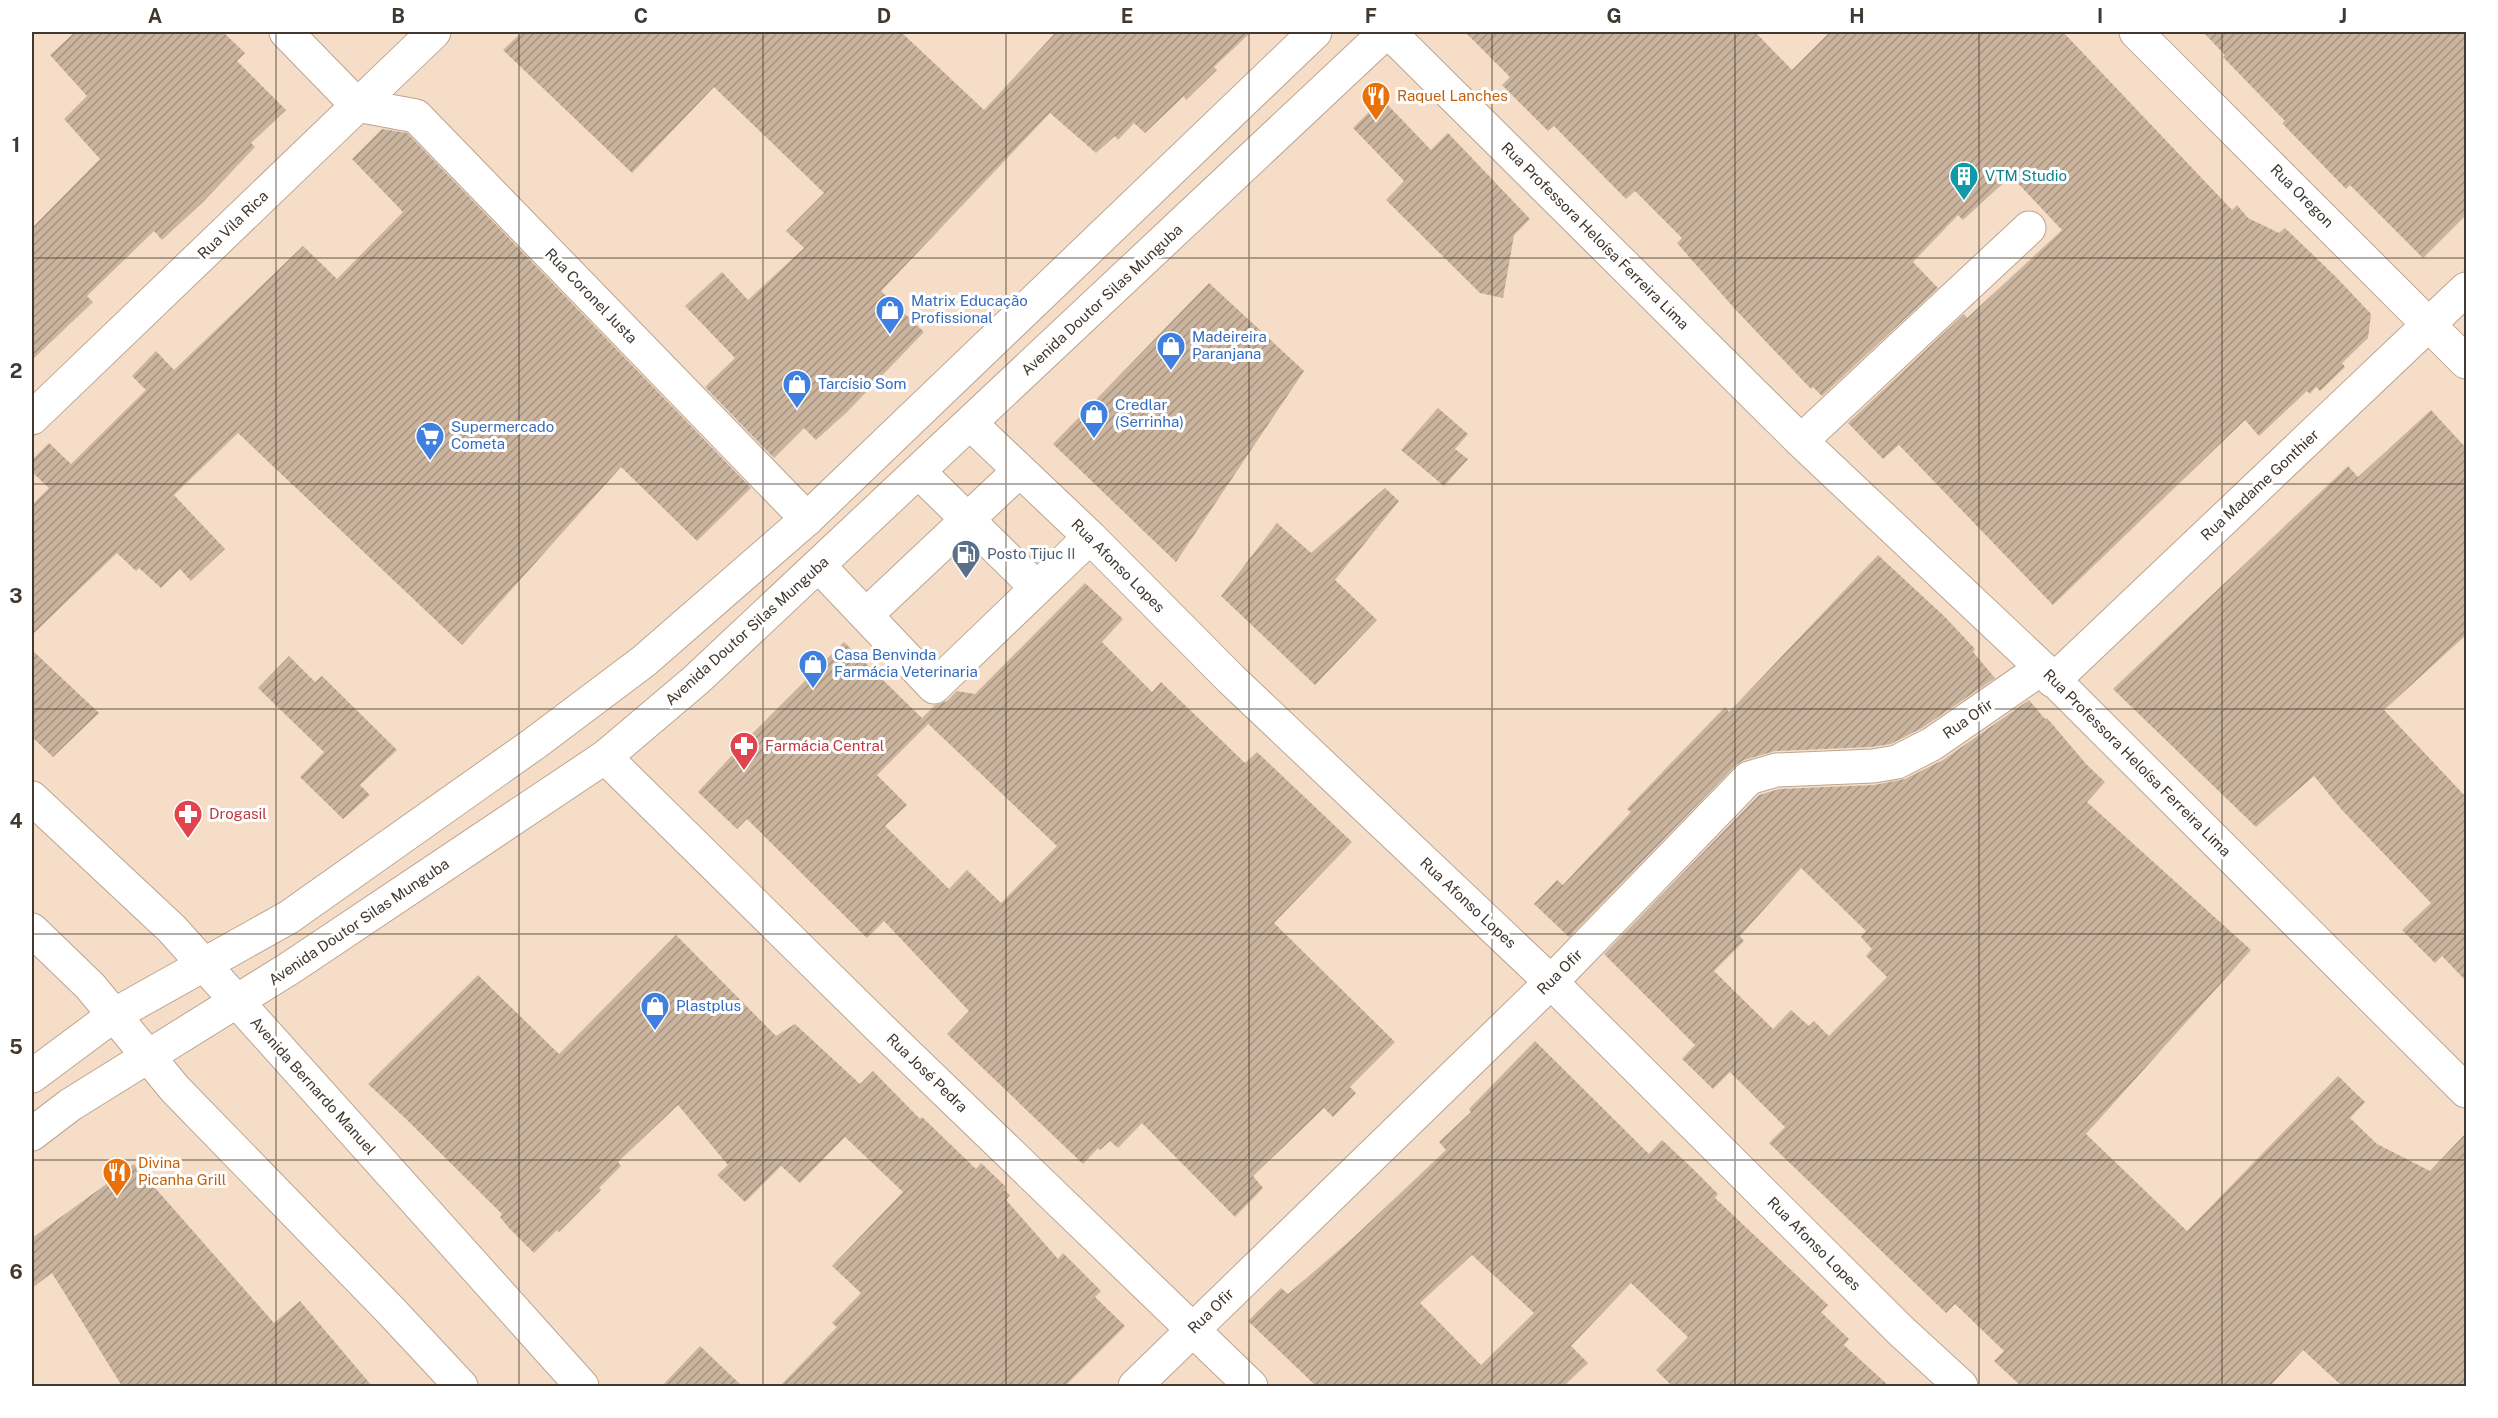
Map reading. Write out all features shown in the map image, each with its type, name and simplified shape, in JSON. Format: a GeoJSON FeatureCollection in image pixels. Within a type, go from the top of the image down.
{"type":"FeatureCollection","features":[{"type":"Feature","properties":{"kind":"street"},"geometry":{"type":"LineString","coordinates":[[286,32],[357,105]]}},
{"type":"Feature","properties":{"kind":"street","name":"Rua Vila Rica"},"geometry":{"type":"LineString","coordinates":[[32,418],[434,32]]}},
{"type":"Feature","properties":{"kind":"street"},"geometry":{"type":"LineString","coordinates":[[32,1076],[114,1015],[289,917],[535,743],[644,661],[807,519],[1315,32]]}},
{"type":"Feature","properties":{"kind":"street","name":"Avenida Doutor Silas Munguba"},"geometry":{"type":"LineString","coordinates":[[32,1134],[70,1105],[290,968],[605,757],[696,680],[1388,32]]}},
{"type":"Feature","properties":{"kind":"street","name":"Rua Professora Heloísa Ferreira Lima"},"geometry":{"type":"LineString","coordinates":[[1388,32],[1801,441],[2048,674],[2466,1091]]}},
{"type":"Feature","properties":{"kind":"street","name":"Rua Oregon"},"geometry":{"type":"LineString","coordinates":[[2136,32],[2431,324],[2466,362]]}},
{"type":"Feature","properties":{"kind":"street","name":"Rua Coronel Justa"},"geometry":{"type":"LineString","coordinates":[[357,105],[416,116],[807,519]]}},
{"type":"Feature","properties":{"kind":"street"},"geometry":{"type":"LineString","coordinates":[[1801,441],[2029,228]]}},
{"type":"Feature","properties":{"kind":"street","name":"Rua Madame Gonthier"},"geometry":{"type":"LineString","coordinates":[[2048,674],[2431,324],[2466,289]]}},
{"type":"Feature","properties":{"kind":"street","name":"Rua Afonso Lopes"},"geometry":{"type":"LineString","coordinates":[[971,424],[1090,537],[1232,680],[1551,982],[1900,1330],[1960,1386]]}},
{"type":"Feature","properties":{"kind":"street"},"geometry":{"type":"LineString","coordinates":[[866,615],[1019,471]]}},
{"type":"Feature","properties":{"kind":"street"},"geometry":{"type":"LineString","coordinates":[[919,472],[1037,588]]}},
{"type":"Feature","properties":{"kind":"street"},"geometry":{"type":"LineString","coordinates":[[819,566],[934,687],[1090,537]]}},
{"type":"Feature","properties":{"kind":"street","name":"Rua Ofir"},"geometry":{"type":"LineString","coordinates":[[1135,1386],[1551,982],[1749,778],[1776,771],[1874,766],[1897,762],[1932,744],[2048,674]]}},
{"type":"Feature","properties":{"kind":"street","name":"Rua José Pedra"},"geometry":{"type":"LineString","coordinates":[[605,757],[1251,1386]]}},
{"type":"Feature","properties":{"kind":"street","name":"Avenida Bernardo Manuel"},"geometry":{"type":"LineString","coordinates":[[32,798],[172,929],[582,1386]]}},
{"type":"Feature","properties":{"kind":"street"},"geometry":{"type":"LineString","coordinates":[[32,930],[90,986],[175,1089],[461,1386]]}},
{"type":"Feature","properties":{"kind":"building"},"geometry":{"type":"Polygon","coordinates":[[[75,32],[223,32],[245,53],[237,61],[286,110],[251,143],[255,147],[203,202],[162,240],[154,231],[87,296],[93,302],[32,360],[32,228],[100,159],[64,119],[87,96],[50,55],[75,32]]]}},
{"type":"Feature","properties":{"kind":"building"},"geometry":{"type":"Polygon","coordinates":[[[522,32],[901,32],[984,110],[1056,32],[1251,32],[1214,67],[1217,70],[1186,100],[1184,96],[1145,133],[1134,123],[1118,140],[1115,136],[1096,153],[1050,113],[881,291],[924,332],[846,413],[816,440],[804,428],[774,458],[705,387],[735,358],[685,306],[722,272],[748,300],[804,248],[786,231],[824,193],[714,87],[632,173],[503,50],[522,32]]]}},
{"type":"Feature","properties":{"kind":"building"},"geometry":{"type":"Polygon","coordinates":[[[1465,32],[1755,32],[1792,70],[1830,32],[2063,32],[2232,210],[2237,205],[2248,218],[2279,233],[2285,228],[2336,277],[2371,314],[2368,338],[2342,363],[2345,367],[2320,391],[2316,387],[2310,394],[2307,391],[2259,436],[2245,420],[2053,605],[1899,445],[1883,459],[1848,423],[1964,314],[1967,318],[2062,230],[2011,176],[1963,220],[1958,215],[1913,262],[1938,288],[1822,396],[1813,387],[1811,389],[1734,308],[1677,243],[1682,238],[1635,191],[1626,199],[1554,126],[1548,131],[1502,85],[1510,77],[1465,32]]]}},
{"type":"Feature","properties":{"kind":"building"},"geometry":{"type":"Polygon","coordinates":[[[2203,32],[2466,32],[2466,215],[2423,258],[2350,185],[2346,189],[2282,123],[2285,121],[2223,57],[2225,55],[2203,32]]]}},
{"type":"Feature","properties":{"kind":"building"},"geometry":{"type":"Polygon","coordinates":[[[1382,99],[1431,150],[1448,133],[1530,219],[1514,235],[1503,298],[1480,293],[1386,200],[1404,181],[1353,128],[1382,99]]]}},
{"type":"Feature","properties":{"kind":"building"},"geometry":{"type":"Polygon","coordinates":[[[382,129],[407,133],[751,488],[697,541],[621,467],[462,645],[238,433],[174,495],[225,549],[191,581],[180,569],[161,588],[139,568],[136,571],[117,553],[32,635],[32,505],[49,488],[32,472],[32,460],[49,443],[71,464],[146,390],[132,376],[156,351],[174,370],[303,246],[337,279],[403,212],[352,159],[382,129]]]}},
{"type":"Feature","properties":{"kind":"building"},"geometry":{"type":"Polygon","coordinates":[[[1209,283],[1304,371],[1176,562],[1053,444],[1209,283]]]}},
{"type":"Feature","properties":{"kind":"building"},"geometry":{"type":"Polygon","coordinates":[[[1438,408],[1468,434],[1455,449],[1468,459],[1444,486],[1401,450],[1438,408]]]}},
{"type":"Feature","properties":{"kind":"building"},"geometry":{"type":"Polygon","coordinates":[[[2431,410],[2466,448],[2466,635],[2384,710],[2466,797],[2466,981],[2442,956],[2435,963],[2402,930],[2431,903],[2342,810],[2314,776],[2256,827],[2113,689],[2348,466],[2358,477],[2431,410]]]}},
{"type":"Feature","properties":{"kind":"building"},"geometry":{"type":"Polygon","coordinates":[[[1385,488],[1399,501],[1335,580],[1377,620],[1315,685],[1221,596],[1277,523],[1311,553],[1385,488]]]}},
{"type":"Feature","properties":{"kind":"building"},"geometry":{"type":"Polygon","coordinates":[[[1878,555],[1945,617],[1975,649],[1973,652],[1995,678],[1922,728],[1891,744],[1775,751],[1744,760],[1736,765],[1569,937],[1534,904],[1557,880],[1563,885],[1631,812],[1627,809],[1725,707],[1729,712],[1878,555]]]}},
{"type":"Feature","properties":{"kind":"building"},"geometry":{"type":"Polygon","coordinates":[[[1085,583],[1123,619],[1102,642],[1152,692],[1161,682],[1245,763],[1257,752],[1352,842],[1274,923],[1395,1042],[1350,1087],[1356,1093],[1333,1117],[1324,1108],[1253,1176],[1263,1188],[1235,1217],[1142,1123],[1118,1148],[1110,1141],[1100,1150],[1098,1148],[1083,1164],[947,1034],[969,1011],[884,921],[867,938],[747,819],[737,829],[698,792],[749,737],[844,642],[928,724],[877,775],[907,805],[885,826],[949,889],[967,870],[1001,903],[1057,846],[922,718],[935,705],[947,701],[957,691],[975,694],[1085,583]]]}},
{"type":"Feature","properties":{"kind":"building"},"geometry":{"type":"Polygon","coordinates":[[[32,650],[99,713],[53,757],[32,737],[32,650]]]}},
{"type":"Feature","properties":{"kind":"building"},"geometry":{"type":"Polygon","coordinates":[[[289,656],[315,682],[322,676],[397,750],[360,785],[370,795],[343,819],[300,777],[324,752],[258,688],[289,656]]]}},
{"type":"Feature","properties":{"kind":"building"},"geometry":{"type":"Polygon","coordinates":[[[2029,700],[2105,782],[2087,802],[2251,950],[2086,1134],[2187,1231],[2338,1076],[2365,1102],[2350,1118],[2377,1144],[2430,1171],[2466,1133],[2466,1386],[2342,1386],[2303,1350],[2270,1386],[2021,1386],[1994,1361],[2004,1351],[1955,1304],[1946,1313],[1769,1143],[1785,1127],[1730,1072],[1713,1089],[1682,1059],[1695,1045],[1604,954],[1759,795],[1779,789],[1874,785],[1905,779],[1943,760],[2029,700]],[[1801,868],[1740,936],[1744,941],[1714,971],[1773,1029],[1791,1010],[1809,1026],[1814,1021],[1829,1036],[1887,977],[1866,956],[1872,949],[1861,937],[1866,931],[1801,868]]]}},
{"type":"Feature","properties":{"kind":"building"},"geometry":{"type":"Polygon","coordinates":[[[676,935],[776,1036],[795,1024],[860,1084],[873,1071],[920,1119],[922,1117],[976,1169],[981,1163],[1006,1187],[1004,1190],[1010,1195],[1006,1200],[1058,1259],[1063,1253],[1101,1291],[1095,1297],[1125,1326],[1065,1386],[780,1386],[837,1327],[832,1323],[861,1293],[832,1266],[903,1192],[845,1137],[800,1183],[781,1166],[745,1202],[717,1175],[728,1165],[678,1105],[618,1162],[621,1166],[599,1188],[601,1190],[559,1232],[557,1230],[534,1253],[509,1228],[500,1217],[502,1214],[368,1084],[478,975],[559,1054],[676,935]]]}},
{"type":"Feature","properties":{"kind":"building"},"geometry":{"type":"Polygon","coordinates":[[[1535,1041],[1649,1154],[1662,1140],[1691,1167],[1718,1194],[1715,1198],[1828,1305],[1821,1312],[1849,1339],[1844,1345],[1889,1386],[1672,1386],[1656,1370],[1688,1337],[1631,1283],[1571,1346],[1588,1363],[1564,1386],[1316,1386],[1248,1321],[1281,1288],[1288,1294],[1353,1238],[1446,1150],[1439,1142],[1471,1112],[1469,1109],[1535,1041]],[[1472,1255],[1420,1303],[1481,1365],[1534,1313],[1472,1255]]]}},
{"type":"Feature","properties":{"kind":"building"},"geometry":{"type":"Polygon","coordinates":[[[134,1164],[274,1323],[300,1301],[372,1386],[122,1386],[52,1273],[32,1288],[32,1238],[134,1164]]]}},
{"type":"Feature","properties":{"kind":"building"},"geometry":{"type":"Polygon","coordinates":[[[700,1346],[742,1386],[662,1386],[700,1346]]]}},
{"type":"Feature","properties":{"kind":"place","name":"Raquel Lanches"},"geometry":{"type":"Point","coordinates":[1376,122]}},
{"type":"Feature","properties":{"kind":"place","name":"VTM Studio"},"geometry":{"type":"Point","coordinates":[1964,202]}},
{"type":"Feature","properties":{"kind":"place","name":"Matrix Educação Profissional"},"geometry":{"type":"Point","coordinates":[890,336]}},
{"type":"Feature","properties":{"kind":"place","name":"Madeireira Paranjana"},"geometry":{"type":"Point","coordinates":[1171,372]}},
{"type":"Feature","properties":{"kind":"place","name":"Tarcísio Som"},"geometry":{"type":"Point","coordinates":[797,410]}},
{"type":"Feature","properties":{"kind":"place","name":"Credlar (Serrinha)"},"geometry":{"type":"Point","coordinates":[1094,440]}},
{"type":"Feature","properties":{"kind":"place","name":"Supermercado Cometa"},"geometry":{"type":"Point","coordinates":[430,462]}},
{"type":"Feature","properties":{"kind":"place","name":"Posto Tijuc II"},"geometry":{"type":"Point","coordinates":[966,580]}},
{"type":"Feature","properties":{"kind":"place","name":"Casa Benvinda Farmácia Veterinaria"},"geometry":{"type":"Point","coordinates":[813,690]}},
{"type":"Feature","properties":{"kind":"place","name":"Farmácia Central"},"geometry":{"type":"Point","coordinates":[744,772]}},
{"type":"Feature","properties":{"kind":"place","name":"Drogasil"},"geometry":{"type":"Point","coordinates":[188,840]}},
{"type":"Feature","properties":{"kind":"place","name":"Plastplus"},"geometry":{"type":"Point","coordinates":[655,1032]}},
{"type":"Feature","properties":{"kind":"place","name":"Divina Picanha Grill"},"geometry":{"type":"Point","coordinates":[117,1198]}}]}
